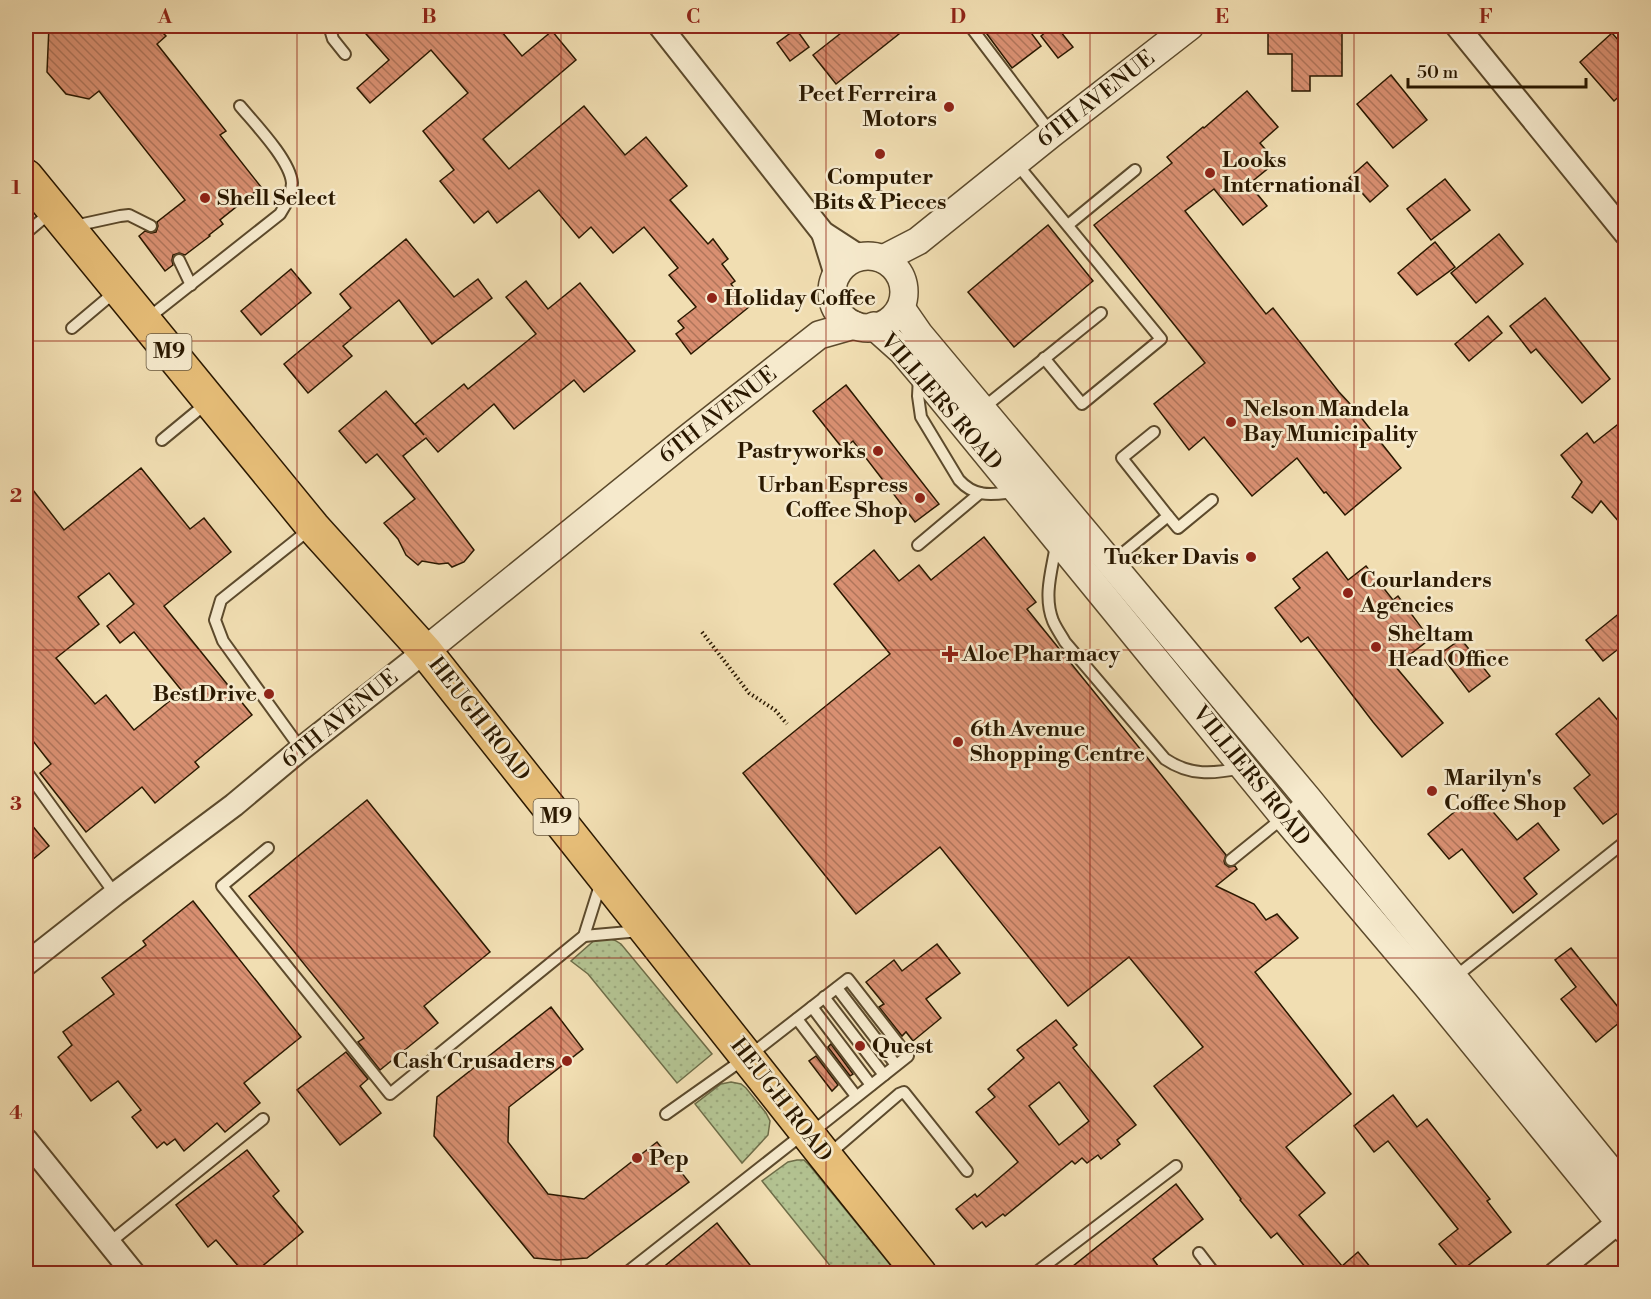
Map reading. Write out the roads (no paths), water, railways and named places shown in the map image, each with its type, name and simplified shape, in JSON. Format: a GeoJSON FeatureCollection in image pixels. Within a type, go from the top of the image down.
{"type":"FeatureCollection","features":[{"type":"Feature","properties":{"kind":"main road","name":"HEUGH ROAD"},"geometry":{"type":"LineString","coordinates":[[26,176],[313,527],[426,651],[920,1274]]}},
{"type":"Feature","properties":{"kind":"street"},"geometry":{"type":"LineString","coordinates":[[660,26],[823,233],[836,275]]}},
{"type":"Feature","properties":{"kind":"street","name":"6TH AVENUE"},"geometry":{"type":"LineString","coordinates":[[820,336],[834,305],[833,284],[842,266],[852,259],[871,258],[918,241],[1190,26]]}},
{"type":"Feature","properties":{"kind":"street"},"geometry":{"type":"LineString","coordinates":[[1457,26],[1626,234]]}},
{"type":"Feature","properties":{"kind":"street"},"geometry":{"type":"LineString","coordinates":[[823,233],[871,258],[888,261],[902,279]]}},
{"type":"Feature","properties":{"kind":"street","name":"6TH AVENUE"},"geometry":{"type":"LineString","coordinates":[[26,964],[114,894],[234,805],[687,438],[820,336],[864,325],[884,325],[894,318],[904,299],[902,279],[918,241]]}},
{"type":"Feature","properties":{"kind":"street"},"geometry":{"type":"LineString","coordinates":[[834,305],[849,322],[864,325]]}},
{"type":"Feature","properties":{"kind":"street","name":"VILLIERS ROAD"},"geometry":{"type":"LineString","coordinates":[[901,308],[919,334],[1305,797],[1626,1190]]}},
{"type":"Feature","properties":{"kind":"street","name":"VILLIERS ROAD"},"geometry":{"type":"LineString","coordinates":[[864,325],[902,351],[919,371],[1284,817],[1623,1222]]}},
{"type":"Feature","properties":{"kind":"street"},"geometry":{"type":"LineString","coordinates":[[26,1140],[134,1274]]}},
{"type":"Feature","properties":{"kind":"street"},"geometry":{"type":"LineString","coordinates":[[1555,1274],[1623,1222]]}},
{"type":"Feature","properties":{"kind":"lane"},"geometry":{"type":"LineString","coordinates":[[329,26],[333,39],[345,54]]}},
{"type":"Feature","properties":{"kind":"lane"},"geometry":{"type":"LineString","coordinates":[[970,26],[1052,134]]}},
{"type":"Feature","properties":{"kind":"lane"},"geometry":{"type":"LineString","coordinates":[[144,321],[280,214],[288,201],[292,184],[281,157],[240,106]]}},
{"type":"Feature","properties":{"kind":"lane"},"geometry":{"type":"LineString","coordinates":[[1016,163],[1161,339],[1082,404],[1044,358]]}},
{"type":"Feature","properties":{"kind":"lane"},"geometry":{"type":"LineString","coordinates":[[1068,225],[1135,170]]}},
{"type":"Feature","properties":{"kind":"lane"},"geometry":{"type":"LineString","coordinates":[[26,233],[61,219],[129,215],[151,226]]}},
{"type":"Feature","properties":{"kind":"lane"},"geometry":{"type":"LineString","coordinates":[[179,260],[191,285]]}},
{"type":"Feature","properties":{"kind":"lane"},"geometry":{"type":"LineString","coordinates":[[72,328],[118,289]]}},
{"type":"Feature","properties":{"kind":"lane"},"geometry":{"type":"LineString","coordinates":[[982,409],[1101,313]]}},
{"type":"Feature","properties":{"kind":"lane"},"geometry":{"type":"LineString","coordinates":[[919,371],[918,396],[921,417],[959,480],[980,494],[1020,492]]}},
{"type":"Feature","properties":{"kind":"lane"},"geometry":{"type":"LineString","coordinates":[[162,440],[210,401]]}},
{"type":"Feature","properties":{"kind":"lane"},"geometry":{"type":"LineString","coordinates":[[1154,432],[1122,458],[1178,528],[1212,500]]}},
{"type":"Feature","properties":{"kind":"lane"},"geometry":{"type":"LineString","coordinates":[[918,545],[980,494]]}},
{"type":"Feature","properties":{"kind":"lane"},"geometry":{"type":"LineString","coordinates":[[1110,563],[1168,516]]}},
{"type":"Feature","properties":{"kind":"lane"},"geometry":{"type":"LineString","coordinates":[[301,749],[223,641],[215,620],[221,600],[313,527]]}},
{"type":"Feature","properties":{"kind":"lane"},"geometry":{"type":"LineString","coordinates":[[1057,538],[1048,588],[1049,604],[1053,620],[1065,642],[1165,759],[1184,770],[1196,772],[1217,773],[1244,768]]}},
{"type":"Feature","properties":{"kind":"lane"},"geometry":{"type":"LineString","coordinates":[[26,771],[114,894]]}},
{"type":"Feature","properties":{"kind":"lane"},"geometry":{"type":"LineString","coordinates":[[1231,860],[1305,797]]}},
{"type":"Feature","properties":{"kind":"lane"},"geometry":{"type":"LineString","coordinates":[[1453,978],[1626,841]]}},
{"type":"Feature","properties":{"kind":"lane"},"geometry":{"type":"LineString","coordinates":[[268,848],[222,886],[390,1094],[584,936],[603,876]]}},
{"type":"Feature","properties":{"kind":"lane"},"geometry":{"type":"LineString","coordinates":[[584,936],[646,930]]}},
{"type":"Feature","properties":{"kind":"lane"},"geometry":{"type":"LineString","coordinates":[[666,1114],[747,1057],[848,979],[908,1056],[856,1096],[813,1141]]}},
{"type":"Feature","properties":{"kind":"lane"},"geometry":{"type":"LineString","coordinates":[[824,998],[884,1075]]}},
{"type":"Feature","properties":{"kind":"lane"},"geometry":{"type":"LineString","coordinates":[[812,1007],[871,1085]]}},
{"type":"Feature","properties":{"kind":"lane"},"geometry":{"type":"LineString","coordinates":[[797,1019],[856,1096]]}},
{"type":"Feature","properties":{"kind":"lane"},"geometry":{"type":"LineString","coordinates":[[626,1274],[813,1141],[904,1092],[967,1171]]}},
{"type":"Feature","properties":{"kind":"lane"},"geometry":{"type":"LineString","coordinates":[[109,1243],[263,1119]]}},
{"type":"Feature","properties":{"kind":"lane"},"geometry":{"type":"LineString","coordinates":[[1034,1274],[1176,1166]]}},
{"type":"Feature","properties":{"kind":"lane"},"geometry":{"type":"LineString","coordinates":[[1199,1253],[1215,1274]]}},
{"type":"Feature","properties":{"kind":"place","name":"Peet Ferreira Motors"},"geometry":{"type":"Point","coordinates":[949,107]}},
{"type":"Feature","properties":{"kind":"place","name":"Computer Bits & Pieces"},"geometry":{"type":"Point","coordinates":[880,154]}},
{"type":"Feature","properties":{"kind":"place","name":"Looks International"},"geometry":{"type":"Point","coordinates":[1210,173]}},
{"type":"Feature","properties":{"kind":"place","name":"Shell Select"},"geometry":{"type":"Point","coordinates":[205,198]}},
{"type":"Feature","properties":{"kind":"place","name":"Holiday Coffee"},"geometry":{"type":"Point","coordinates":[712,298]}},
{"type":"Feature","properties":{"kind":"place","name":"Nelson Mandela Bay Municipality"},"geometry":{"type":"Point","coordinates":[1231,422]}},
{"type":"Feature","properties":{"kind":"place","name":"Pastryworks"},"geometry":{"type":"Point","coordinates":[878,451]}},
{"type":"Feature","properties":{"kind":"place","name":"Urban Espress Coffee Shop"},"geometry":{"type":"Point","coordinates":[920,498]}},
{"type":"Feature","properties":{"kind":"place","name":"Tucker Davis"},"geometry":{"type":"Point","coordinates":[1251,557]}},
{"type":"Feature","properties":{"kind":"place","name":"Courlanders Agencies"},"geometry":{"type":"Point","coordinates":[1348,593]}},
{"type":"Feature","properties":{"kind":"place","name":"Sheltam Head Office"},"geometry":{"type":"Point","coordinates":[1376,647]}},
{"type":"Feature","properties":{"kind":"place","name":"Aloe Pharmacy"},"geometry":{"type":"Point","coordinates":[950,654]}},
{"type":"Feature","properties":{"kind":"place","name":"BestDrive"},"geometry":{"type":"Point","coordinates":[269,694]}},
{"type":"Feature","properties":{"kind":"place","name":"6th Avenue Shopping Centre"},"geometry":{"type":"Point","coordinates":[958,742]}},
{"type":"Feature","properties":{"kind":"place","name":"Marilyn's Coffee Shop"},"geometry":{"type":"Point","coordinates":[1432,791]}},
{"type":"Feature","properties":{"kind":"place","name":"Quest"},"geometry":{"type":"Point","coordinates":[860,1046]}},
{"type":"Feature","properties":{"kind":"place","name":"Cash Crusaders"},"geometry":{"type":"Point","coordinates":[567,1061]}},
{"type":"Feature","properties":{"kind":"place","name":"Pep"},"geometry":{"type":"Point","coordinates":[637,1158]}}]}
